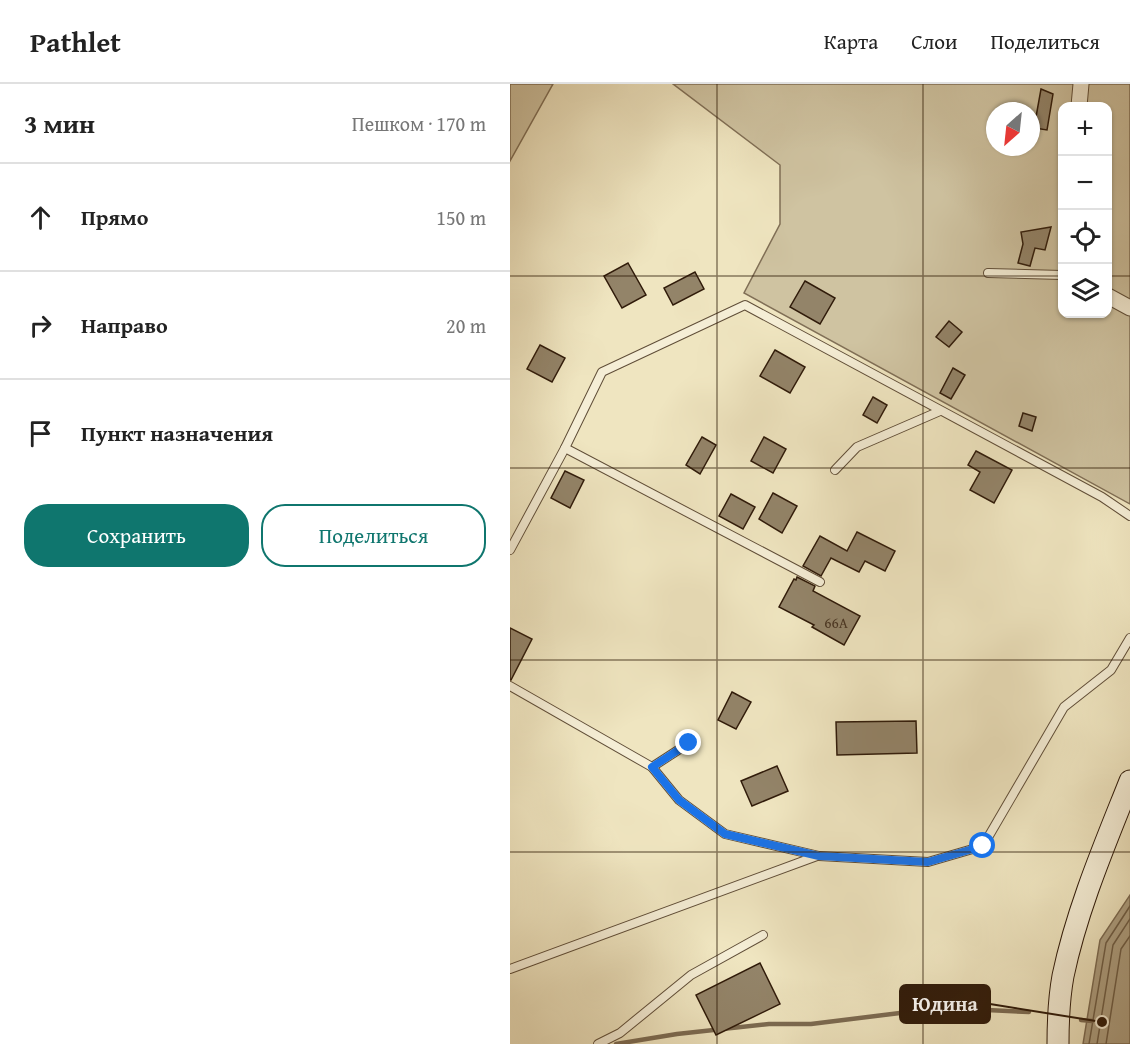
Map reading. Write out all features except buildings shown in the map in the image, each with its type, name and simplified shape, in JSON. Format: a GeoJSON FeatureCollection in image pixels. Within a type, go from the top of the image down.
{"type":"FeatureCollection","features":[{"type":"Feature","properties":{"kind":"main road"},"geometry":{"type":"LineString","coordinates":[[1058,1044],[1058,1015],[1063,977],[1073,936],[1103,849],[1130,781]]}},
{"type":"Feature","properties":{"kind":"street"},"geometry":{"type":"LineString","coordinates":[[1079,102],[1081,84]]}},
{"type":"Feature","properties":{"kind":"street"},"geometry":{"type":"LineString","coordinates":[[1112,299],[1130,308]]}},
{"type":"Feature","properties":{"kind":"lane"},"geometry":{"type":"LineString","coordinates":[[988,273],[1058,275]]}},
{"type":"Feature","properties":{"kind":"lane"},"geometry":{"type":"LineString","coordinates":[[510,550],[565,448],[602,372],[745,305],[1102,497],[1130,516]]}},
{"type":"Feature","properties":{"kind":"lane"},"geometry":{"type":"LineString","coordinates":[[835,470],[857,447],[940,411]]}},
{"type":"Feature","properties":{"kind":"lane"},"geometry":{"type":"LineString","coordinates":[[565,448],[820,582]]}},
{"type":"Feature","properties":{"kind":"lane"},"geometry":{"type":"LineString","coordinates":[[510,686],[652,767],[679,800],[725,834],[819,856],[928,862],[983,846],[1064,706],[1111,670],[1130,638]]}},
{"type":"Feature","properties":{"kind":"lane"},"geometry":{"type":"LineString","coordinates":[[652,767],[689,743]]}},
{"type":"Feature","properties":{"kind":"lane"},"geometry":{"type":"LineString","coordinates":[[510,969],[819,856]]}},
{"type":"Feature","properties":{"kind":"lane"},"geometry":{"type":"LineString","coordinates":[[598,1044],[620,1033],[691,975],[763,935]]}},
{"type":"Feature","properties":{"kind":"shaded area"},"geometry":{"type":"Polygon","coordinates":[[[510,84],[553,84],[510,161],[510,84]]]}},
{"type":"Feature","properties":{"kind":"shaded area"},"geometry":{"type":"Polygon","coordinates":[[[673,84],[1130,84],[1130,504],[744,293],[780,224],[780,165],[673,84]]]}},
{"type":"Feature","properties":{"kind":"water"},"geometry":{"type":"Polygon","coordinates":[[[1130,895],[1130,1044],[1083,1044],[1100,940],[1130,895]]]}},
{"type":"Feature","properties":{"kind":"waterway"},"geometry":{"type":"LineString","coordinates":[[616,1044],[677,1034],[769,1024],[811,1024],[900,1013],[987,1010],[1029,1012]]}},
{"type":"Feature","properties":{"kind":"waterway"},"geometry":{"type":"LineString","coordinates":[[1081,1020],[1092,1021]]}},
{"type":"Feature","properties":{"kind":"place","name":"Юдина"},"geometry":{"type":"Point","coordinates":[1102,1022]}},
{"type":"Feature","properties":{"kind":"route"},"geometry":{"type":"LineString","coordinates":[[689,743],[652,767],[679,800],[725,834],[819,856],[928,862],[983,846]]}}]}
